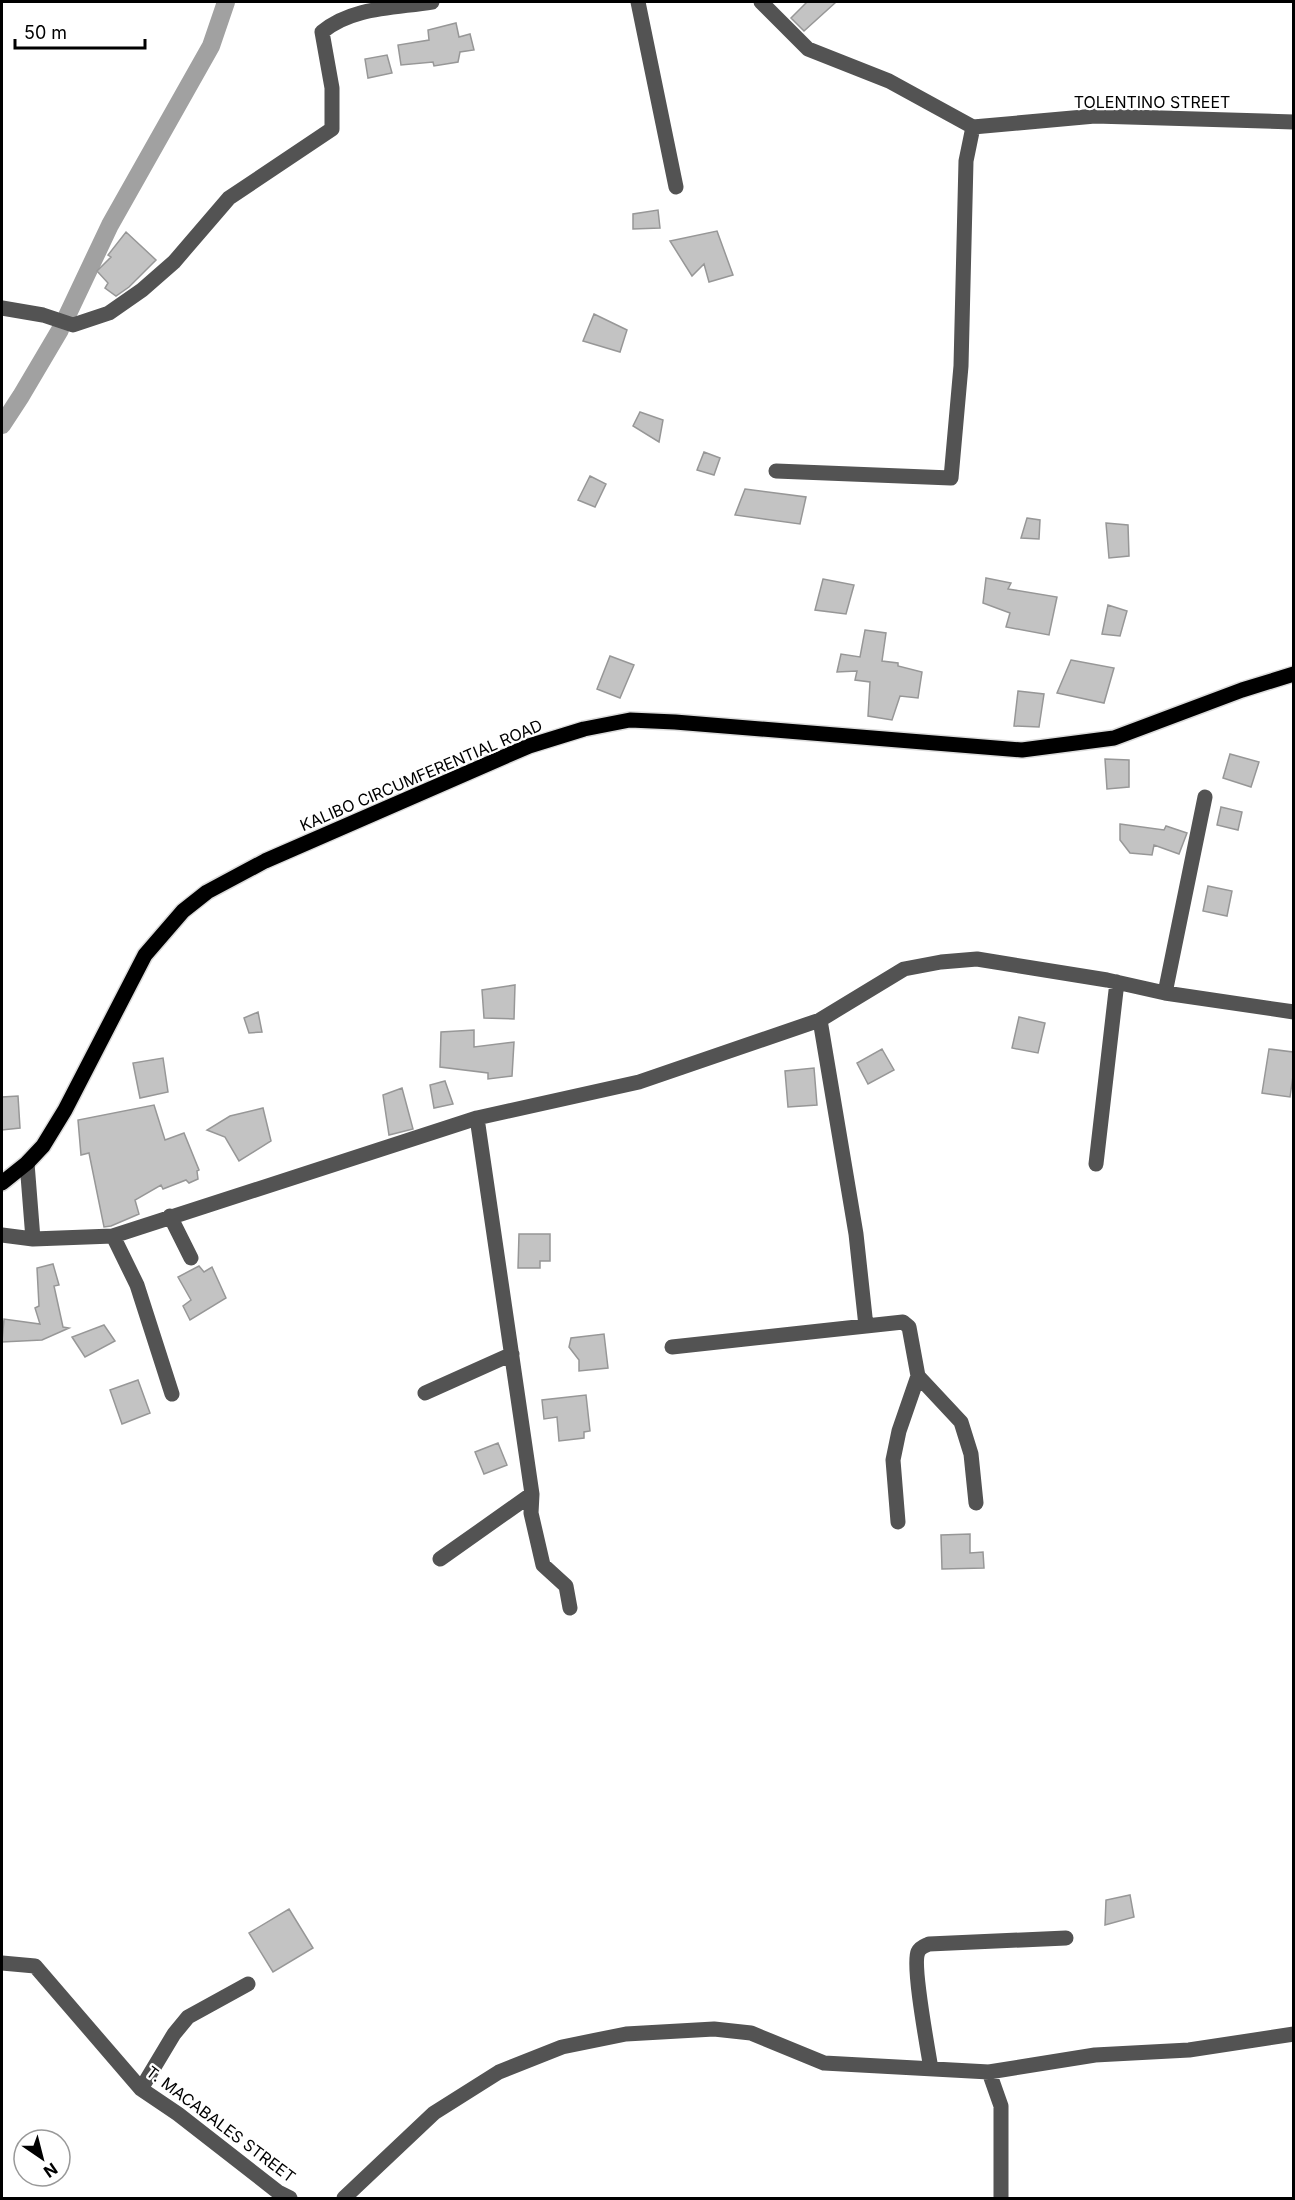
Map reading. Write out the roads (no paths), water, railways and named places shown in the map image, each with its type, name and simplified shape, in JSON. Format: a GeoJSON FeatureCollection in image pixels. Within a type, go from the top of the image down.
{"type":"FeatureCollection","features":[{"type":"Feature","properties":{"kind":"main road","name":"KALIBO CIRCUMFERENTIAL ROAD"},"geometry":{"type":"LineString","coordinates":[[2,1183],[27,1163],[43,1146],[65,1110],[145,955],[183,911],[207,892],[265,861],[529,746],[584,729],[630,720],[1022,750],[1114,738],[1242,690],[1293,674]]}},
{"type":"Feature","properties":{"kind":"street"},"geometry":{"type":"LineString","coordinates":[[2,308],[43,315],[73,325],[109,313],[142,290],[174,262],[229,198],[332,129],[332,88],[321,32],[350,15],[432,2]]}},
{"type":"Feature","properties":{"kind":"street"},"geometry":{"type":"LineString","coordinates":[[638,2],[676,187]]}},
{"type":"Feature","properties":{"kind":"street"},"geometry":{"type":"LineString","coordinates":[[761,2],[808,49],[889,81],[973,127],[966,161],[961,366],[951,478],[776,471]]}},
{"type":"Feature","properties":{"kind":"street","name":"TOLENTINO STREET"},"geometry":{"type":"LineString","coordinates":[[973,127],[1095,116],[1293,122]]}},
{"type":"Feature","properties":{"kind":"street"},"geometry":{"type":"LineString","coordinates":[[1165,993],[1205,797]]}},
{"type":"Feature","properties":{"kind":"street"},"geometry":{"type":"LineString","coordinates":[[2,1235],[33,1239],[113,1236],[477,1118],[639,1082],[820,1020],[904,969],[940,962],[977,958],[1117,982],[1165,993],[1293,1012]]}},
{"type":"Feature","properties":{"kind":"street"},"geometry":{"type":"LineString","coordinates":[[1096,1164],[1117,982]]}},
{"type":"Feature","properties":{"kind":"street"},"geometry":{"type":"LineString","coordinates":[[820,1020],[856,1234],[866,1326]]}},
{"type":"Feature","properties":{"kind":"street"},"geometry":{"type":"LineString","coordinates":[[477,1118],[532,1494],[531,1513],[543,1565],[566,1586],[570,1608]]}},
{"type":"Feature","properties":{"kind":"street"},"geometry":{"type":"LineString","coordinates":[[27,1163],[33,1239]]}},
{"type":"Feature","properties":{"kind":"street"},"geometry":{"type":"LineString","coordinates":[[170,1216],[191,1258]]}},
{"type":"Feature","properties":{"kind":"street"},"geometry":{"type":"LineString","coordinates":[[113,1236],[137,1285],[171,1394]]}},
{"type":"Feature","properties":{"kind":"street"},"geometry":{"type":"LineString","coordinates":[[672,1347],[903,1322],[909,1327],[918,1376],[899,1431],[893,1460],[898,1522]]}},
{"type":"Feature","properties":{"kind":"street"},"geometry":{"type":"LineString","coordinates":[[425,1393],[512,1354]]}},
{"type":"Feature","properties":{"kind":"street"},"geometry":{"type":"LineString","coordinates":[[918,1376],[961,1422],[971,1454],[976,1503]]}},
{"type":"Feature","properties":{"kind":"street"},"geometry":{"type":"LineString","coordinates":[[440,1559],[532,1494]]}},
{"type":"Feature","properties":{"kind":"street"},"geometry":{"type":"LineString","coordinates":[[931,2069],[918,1977],[917,1953],[921,1948],[929,1944],[1066,1938]]}},
{"type":"Feature","properties":{"kind":"street","name":"T. MACABALES STREET"},"geometry":{"type":"LineString","coordinates":[[2,1963],[35,1966],[141,2089],[178,2114],[290,2199]]}},
{"type":"Feature","properties":{"kind":"street"},"geometry":{"type":"LineString","coordinates":[[141,2089],[174,2034],[188,2017],[248,1984]]}},
{"type":"Feature","properties":{"kind":"street"},"geometry":{"type":"LineString","coordinates":[[344,2199],[434,2113],[499,2072],[562,2047],[626,2034],[714,2029],[751,2033],[824,2063],[989,2072],[1095,2055],[1189,2050],[1293,2034]]}},
{"type":"Feature","properties":{"kind":"street"},"geometry":{"type":"LineString","coordinates":[[989,2072],[1001,2106],[1001,2199]]}},
{"type":"Feature","properties":{"kind":"waterway"},"geometry":{"type":"LineString","coordinates":[[66,318],[110,225],[211,46],[226,2]]}},
{"type":"Feature","properties":{"kind":"waterway"},"geometry":{"type":"LineString","coordinates":[[2,425],[60,330]]}}]}
